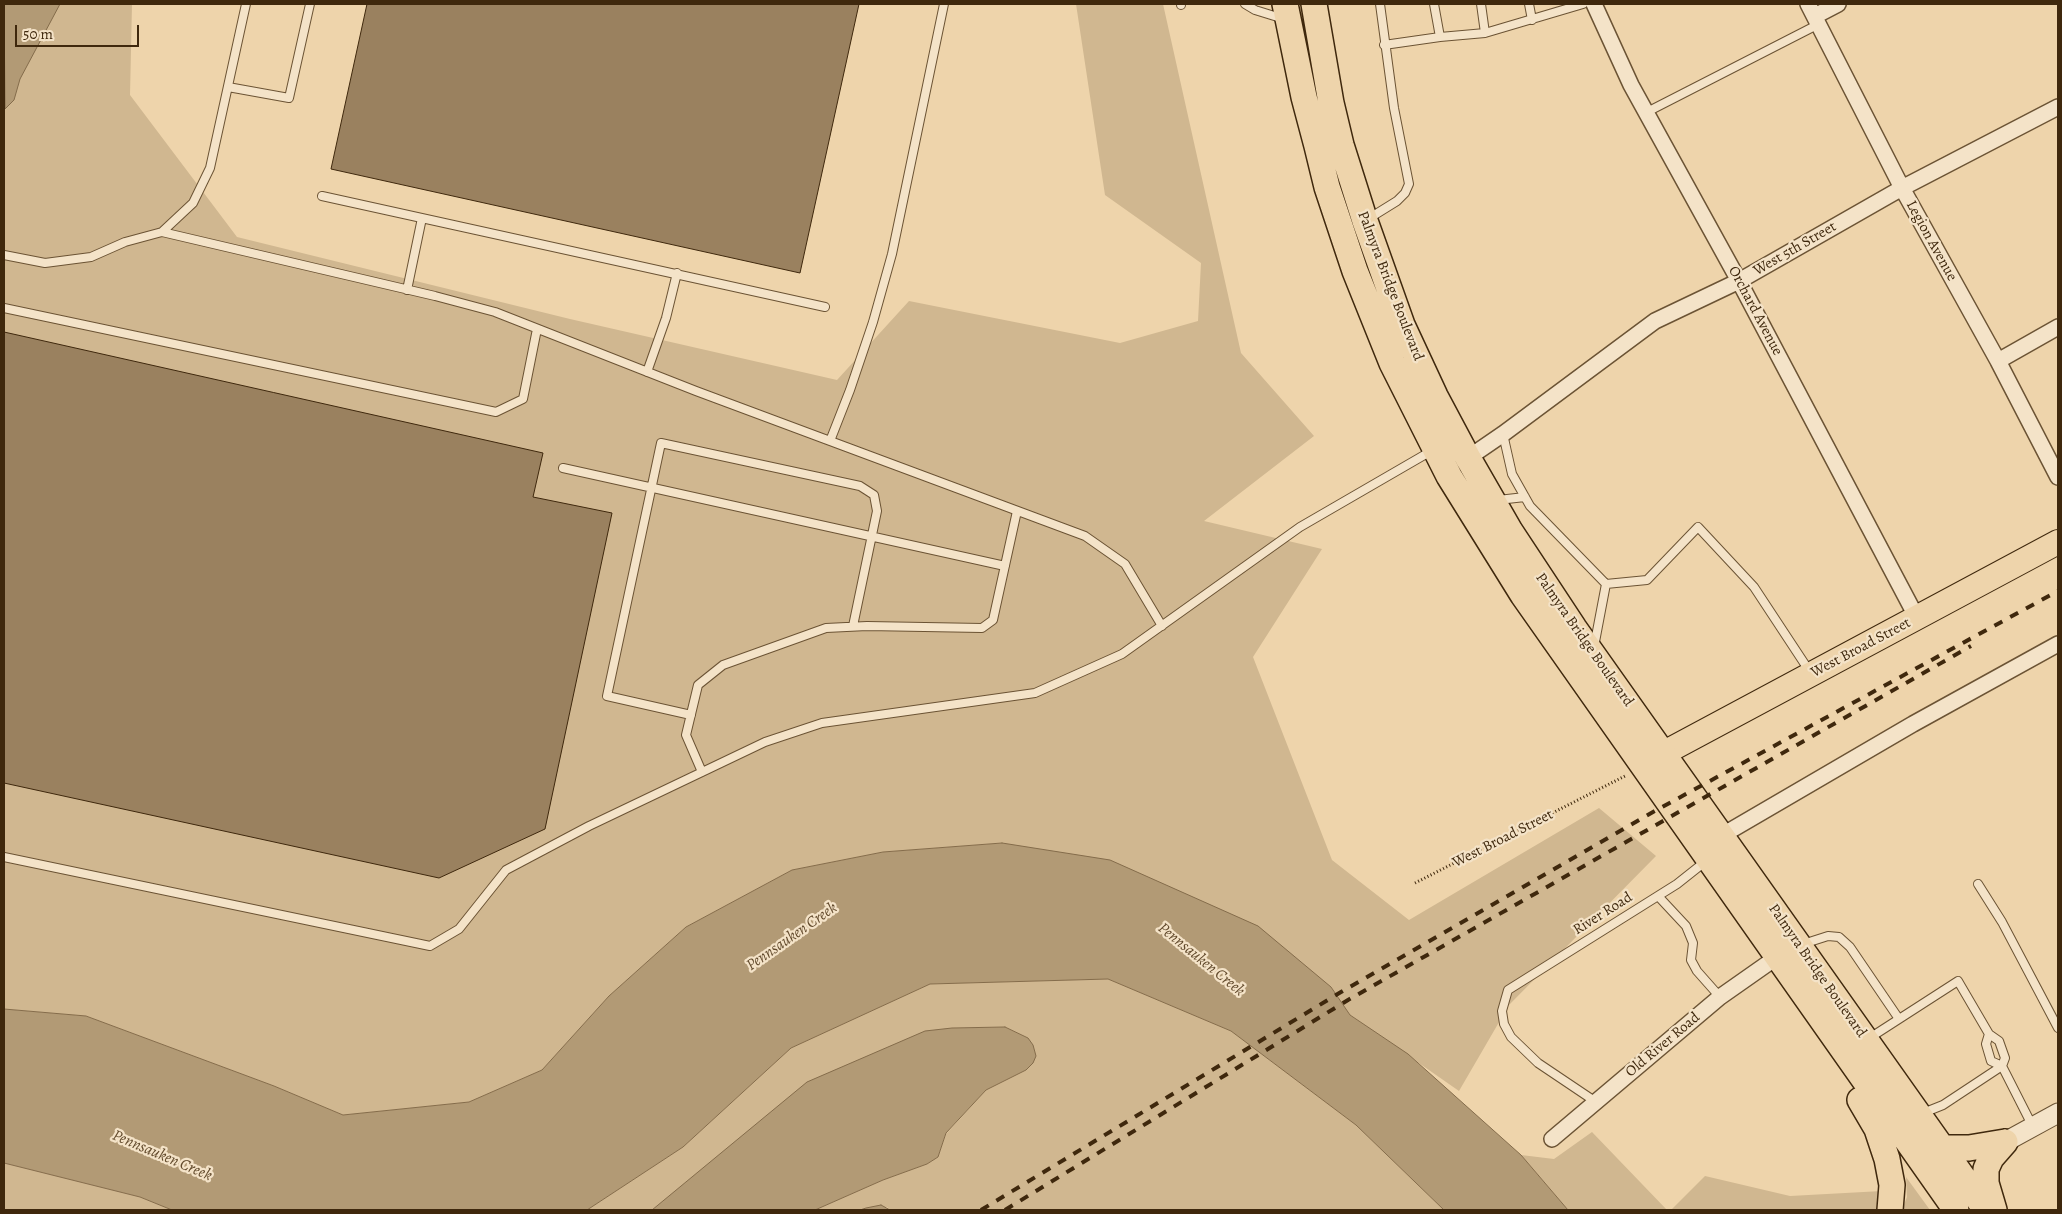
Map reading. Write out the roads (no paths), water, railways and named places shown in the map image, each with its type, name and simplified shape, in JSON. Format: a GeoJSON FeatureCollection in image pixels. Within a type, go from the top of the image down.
{"type":"FeatureCollection","features":[{"type":"Feature","properties":{"kind":"highway","name":"Palmyra Bridge Boulevard"},"geometry":{"type":"LineString","coordinates":[[1314,4],[1331,103],[1341,145],[1364,221],[1402,325],[1435,396],[1468,458],[1531,564],[1593,654],[1710,859],[1810,1005],[1956,1210]]}},
{"type":"Feature","properties":{"kind":"highway","name":"Palmyra Bridge Boulevard"},"geometry":{"type":"LineString","coordinates":[[1286,12],[1304,97],[1327,187],[1355,271],[1392,363],[1468,510],[1505,568],[1654,760],[1722,836],[1986,1210]]}},
{"type":"Feature","properties":{"kind":"highway"},"geometry":{"type":"LineString","coordinates":[[1810,1005],[1851,1088],[1877,1129],[1891,1172],[1892,1196],[1890,1210]]}},
{"type":"Feature","properties":{"kind":"highway"},"geometry":{"type":"LineString","coordinates":[[1942,1148],[1968,1148],[2005,1142]]}},
{"type":"Feature","properties":{"kind":"highway"},"geometry":{"type":"LineString","coordinates":[[1994,1210],[1986,1183],[1986,1169],[1991,1158],[2005,1142]]}},
{"type":"Feature","properties":{"kind":"main road","name":"West Broad Street"},"geometry":{"type":"LineString","coordinates":[[1654,760],[2058,542]]}},
{"type":"Feature","properties":{"kind":"street","name":"Orchard Avenue"},"geometry":{"type":"LineString","coordinates":[[1594,4],[1631,85],[1739,281],[1917,618]]}},
{"type":"Feature","properties":{"kind":"street"},"geometry":{"type":"LineString","coordinates":[[1814,14],[1838,4]]}},
{"type":"Feature","properties":{"kind":"street","name":"Legion Avenue"},"geometry":{"type":"LineString","coordinates":[[1814,14],[1902,188],[1998,361],[2058,477]]}},
{"type":"Feature","properties":{"kind":"street","name":"West 5th Street"},"geometry":{"type":"LineString","coordinates":[[1468,458],[1655,321],[1739,281],[1902,188],[2058,107]]}},
{"type":"Feature","properties":{"kind":"street"},"geometry":{"type":"LineString","coordinates":[[1998,361],[2058,327]]}},
{"type":"Feature","properties":{"kind":"street"},"geometry":{"type":"LineString","coordinates":[[1722,836],[1912,724],[2058,644]]}},
{"type":"Feature","properties":{"kind":"street","name":"Old River Road"},"geometry":{"type":"LineString","coordinates":[[1552,1139],[1720,997],[1777,957]]}},
{"type":"Feature","properties":{"kind":"street"},"geometry":{"type":"LineString","coordinates":[[2005,1142],[2058,1113]]}},
{"type":"Feature","properties":{"kind":"lane"},"geometry":{"type":"LineString","coordinates":[[4,255],[45,263],[91,257],[125,242],[162,232],[193,203],[210,168],[246,4]]}},
{"type":"Feature","properties":{"kind":"lane"},"geometry":{"type":"LineString","coordinates":[[228,87],[289,98],[310,4]]}},
{"type":"Feature","properties":{"kind":"lane"},"geometry":{"type":"LineString","coordinates":[[830,441],[873,322],[892,254],[944,4]]}},
{"type":"Feature","properties":{"kind":"lane"},"geometry":{"type":"LineString","coordinates":[[1245,4],[1255,10],[1286,12]]}},
{"type":"Feature","properties":{"kind":"lane"},"geometry":{"type":"LineString","coordinates":[[1364,221],[1397,201],[1406,193],[1409,184],[1384,45],[1380,4]]}},
{"type":"Feature","properties":{"kind":"lane"},"geometry":{"type":"LineString","coordinates":[[1434,4],[1440,37]]}},
{"type":"Feature","properties":{"kind":"lane"},"geometry":{"type":"LineString","coordinates":[[1481,4],[1485,33]]}},
{"type":"Feature","properties":{"kind":"lane"},"geometry":{"type":"LineString","coordinates":[[1529,4],[1532,20]]}},
{"type":"Feature","properties":{"kind":"lane"},"geometry":{"type":"LineString","coordinates":[[1384,45],[1485,33],[1583,4]]}},
{"type":"Feature","properties":{"kind":"lane"},"geometry":{"type":"LineString","coordinates":[[1646,112],[1814,14]]}},
{"type":"Feature","properties":{"kind":"lane"},"geometry":{"type":"LineString","coordinates":[[322,196],[825,307]]}},
{"type":"Feature","properties":{"kind":"lane"},"geometry":{"type":"LineString","coordinates":[[407,290],[422,218]]}},
{"type":"Feature","properties":{"kind":"lane"},"geometry":{"type":"LineString","coordinates":[[162,232],[495,312],[647,372],[1085,536],[1125,564],[1162,626]]}},
{"type":"Feature","properties":{"kind":"lane"},"geometry":{"type":"LineString","coordinates":[[647,372],[666,318],[677,273]]}},
{"type":"Feature","properties":{"kind":"lane"},"geometry":{"type":"LineString","coordinates":[[4,308],[496,412],[523,399],[537,329]]}},
{"type":"Feature","properties":{"kind":"lane"},"geometry":{"type":"LineString","coordinates":[[1503,434],[1512,474],[1530,506],[1606,584]]}},
{"type":"Feature","properties":{"kind":"lane"},"geometry":{"type":"LineString","coordinates":[[691,715],[607,696],[661,443],[860,486],[874,495],[877,511],[853,626]]}},
{"type":"Feature","properties":{"kind":"lane"},"geometry":{"type":"LineString","coordinates":[[4,857],[430,946],[459,929],[506,870],[589,826],[766,742],[822,723],[1035,693],[1122,654],[1300,528],[1435,449]]}},
{"type":"Feature","properties":{"kind":"lane"},"geometry":{"type":"LineString","coordinates":[[564,468],[1005,566]]}},
{"type":"Feature","properties":{"kind":"lane"},"geometry":{"type":"LineString","coordinates":[[1492,500],[1525,497]]}},
{"type":"Feature","properties":{"kind":"lane"},"geometry":{"type":"LineString","coordinates":[[702,772],[686,735],[698,685],[723,665],[826,628],[853,626],[982,628],[993,620],[1017,511]]}},
{"type":"Feature","properties":{"kind":"lane"},"geometry":{"type":"LineString","coordinates":[[1606,584],[1648,580],[1698,527],[1754,587],[1812,674]]}},
{"type":"Feature","properties":{"kind":"lane"},"geometry":{"type":"LineString","coordinates":[[1593,654],[1606,584]]}},
{"type":"Feature","properties":{"kind":"lane","name":"River Road"},"geometry":{"type":"LineString","coordinates":[[1596,1102],[1538,1062],[1512,1037],[1504,1024],[1502,1011],[1508,990],[1677,884],[1710,859]]}},
{"type":"Feature","properties":{"kind":"lane"},"geometry":{"type":"LineString","coordinates":[[1978,884],[2002,922],[2058,1028]]}},
{"type":"Feature","properties":{"kind":"lane"},"geometry":{"type":"LineString","coordinates":[[1658,896],[1686,926],[1693,943],[1691,960],[1720,997]]}},
{"type":"Feature","properties":{"kind":"lane"},"geometry":{"type":"LineString","coordinates":[[1799,946],[1828,936],[1839,937],[1850,947],[1899,1019]]}},
{"type":"Feature","properties":{"kind":"lane"},"geometry":{"type":"LineString","coordinates":[[1866,1041],[1958,981],[1989,1034],[2000,1041],[2005,1058],[2002,1066],[1943,1105],[1918,1115]]}},
{"type":"Feature","properties":{"kind":"lane"},"geometry":{"type":"LineString","coordinates":[[1989,1034],[1986,1044],[1991,1061],[2002,1066],[2033,1127]]}},
{"type":"Feature","properties":{"kind":"water"},"geometry":{"type":"Polygon","coordinates":[[[4,4],[60,4],[20,79],[14,100],[5,109],[4,4]]]}},
{"type":"Feature","properties":{"kind":"water","name":"Pennsauken Creek"},"geometry":{"type":"Polygon","coordinates":[[[1002,843],[1110,860],[1258,926],[1331,987],[1350,1015],[1408,1054],[1521,1155],[1568,1210],[1444,1210],[1356,1125],[1231,1031],[1108,979],[930,984],[791,1048],[683,1147],[587,1210],[172,1210],[140,1197],[4,1163],[4,1009],[86,1016],[274,1086],[343,1115],[469,1102],[542,1070],[609,996],[686,927],[792,870],[883,852],[1002,843]]]}},
{"type":"Feature","properties":{"kind":"water"},"geometry":{"type":"Polygon","coordinates":[[[1005,1027],[1028,1038],[1033,1045],[1036,1056],[1033,1063],[1026,1070],[986,1090],[946,1133],[938,1157],[927,1164],[883,1180],[815,1210],[652,1210],[807,1082],[925,1031],[952,1028],[1005,1027]]]}},
{"type":"Feature","properties":{"kind":"water"},"geometry":{"type":"Polygon","coordinates":[[[881,1205],[890,1210],[860,1210],[866,1208],[881,1205]]]}},
{"type":"Feature","properties":{"kind":"railway"},"geometry":{"type":"LineString","coordinates":[[981,1210],[1341,992],[1653,812],[2058,591]]}},
{"type":"Feature","properties":{"kind":"railway"},"geometry":{"type":"LineString","coordinates":[[1005,1210],[1348,1000],[1971,646]]}}]}
